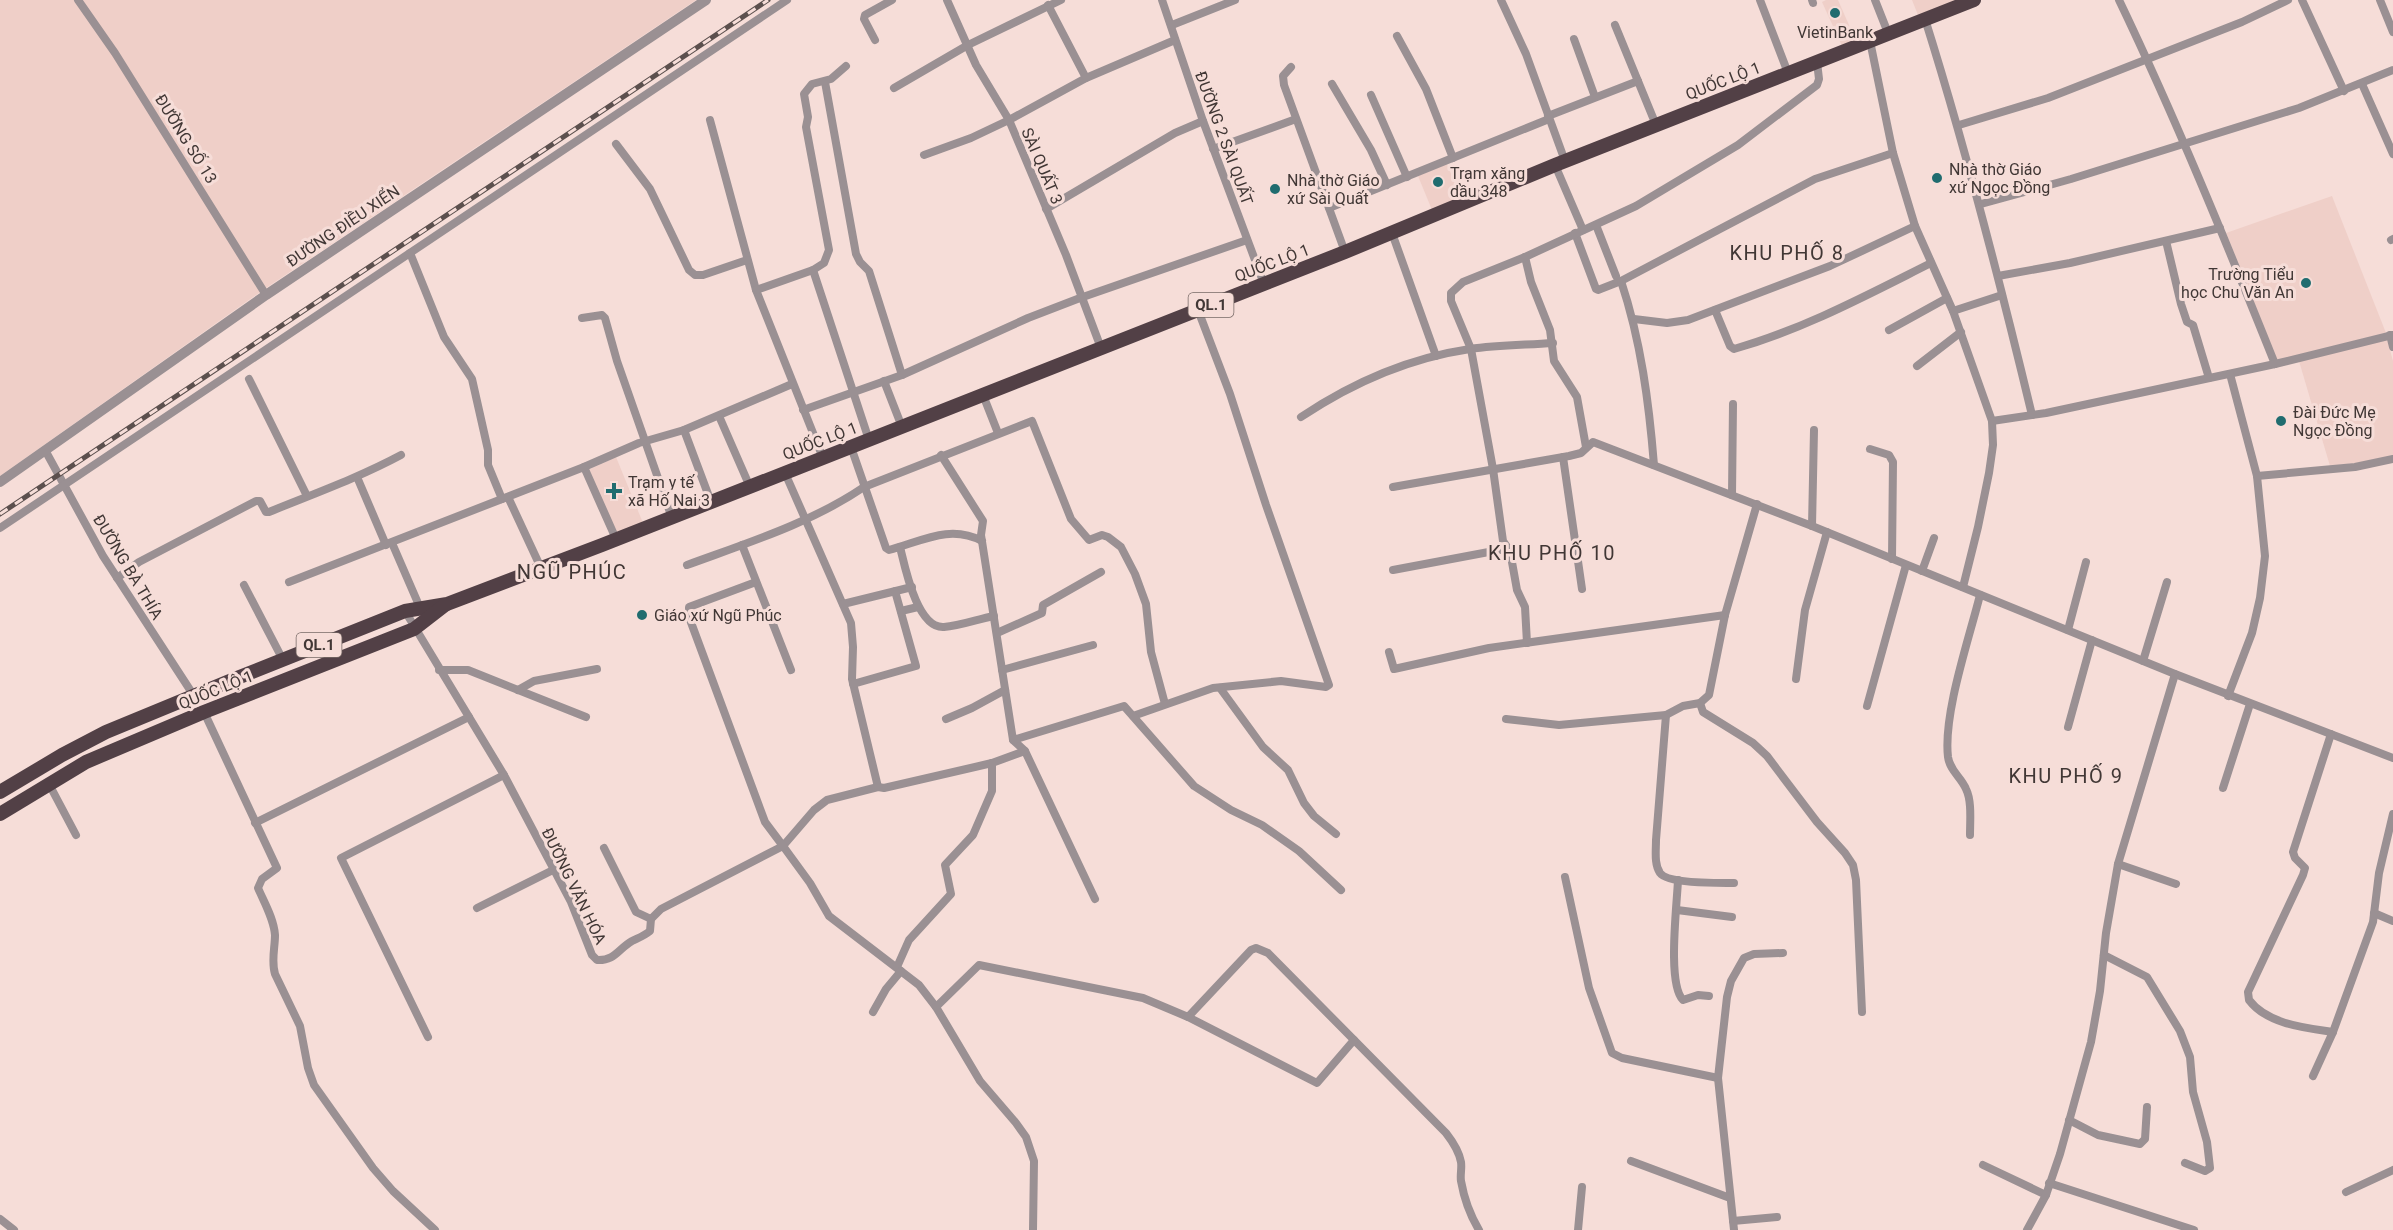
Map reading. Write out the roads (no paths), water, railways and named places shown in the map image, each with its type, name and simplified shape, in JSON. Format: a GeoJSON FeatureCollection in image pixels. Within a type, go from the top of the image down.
{"type":"FeatureCollection","features":[{"type":"Feature","properties":{"kind":"highway","name":"QUỐC LỘ 1"},"geometry":{"type":"LineString","coordinates":[[0,814],[105,753],[420,620],[447,604],[616,540],[1345,252],[1560,163],[1974,0]]}},
{"type":"Feature","properties":{"kind":"highway","name":"QUỐC LỘ 1"},"geometry":{"type":"LineString","coordinates":[[0,792],[106,732],[405,611],[420,620]]}},
{"type":"Feature","properties":{"kind":"highway"},"geometry":{"type":"LineString","coordinates":[[194,696],[204,712]]}},
{"type":"Feature","properties":{"kind":"street","name":"ĐƯỜNG SỐ 13"},"geometry":{"type":"LineString","coordinates":[[78,0],[115,53],[266,295]]}},
{"type":"Feature","properties":{"kind":"street","name":"ĐƯỜNG ĐIỀU XIỂN"},"geometry":{"type":"LineString","coordinates":[[0,482],[266,295],[706,0]]}},
{"type":"Feature","properties":{"kind":"street"},"geometry":{"type":"LineString","coordinates":[[0,528],[787,0]]}},
{"type":"Feature","properties":{"kind":"street"},"geometry":{"type":"LineString","coordinates":[[876,40],[864,19],[865,15],[892,0]]}},
{"type":"Feature","properties":{"kind":"street","name":"SÀI QUẤT 3"},"geometry":{"type":"LineString","coordinates":[[947,0],[976,65],[1009,120],[1066,255],[1080,298],[1101,348]]}},
{"type":"Feature","properties":{"kind":"street"},"geometry":{"type":"LineString","coordinates":[[894,88],[968,45],[1061,0]]}},
{"type":"Feature","properties":{"kind":"street","name":"ĐƯỜNG 2 SÀI QUẤT"},"geometry":{"type":"LineString","coordinates":[[1162,0],[1203,121],[1263,284]]}},
{"type":"Feature","properties":{"kind":"street"},"geometry":{"type":"LineString","coordinates":[[1172,26],[1235,0]]}},
{"type":"Feature","properties":{"kind":"street"},"geometry":{"type":"LineString","coordinates":[[1502,0],[1526,54],[1548,117],[1596,290],[1815,179],[1893,153]]}},
{"type":"Feature","properties":{"kind":"street"},"geometry":{"type":"LineString","coordinates":[[1760,0],[1788,73]]}},
{"type":"Feature","properties":{"kind":"street"},"geometry":{"type":"LineString","coordinates":[[1875,0],[1888,33]]}},
{"type":"Feature","properties":{"kind":"street"},"geometry":{"type":"LineString","coordinates":[[2120,0],[2184,142],[2275,364]]}},
{"type":"Feature","properties":{"kind":"street"},"geometry":{"type":"LineString","coordinates":[[1959,125],[2048,98],[2242,22],[2288,0]]}},
{"type":"Feature","properties":{"kind":"street"},"geometry":{"type":"LineString","coordinates":[[2302,0],[2344,91]]}},
{"type":"Feature","properties":{"kind":"street"},"geometry":{"type":"LineString","coordinates":[[2380,0],[2393,33]]}},
{"type":"Feature","properties":{"kind":"street"},"geometry":{"type":"LineString","coordinates":[[1048,5],[1086,78]]}},
{"type":"Feature","properties":{"kind":"street"},"geometry":{"type":"LineString","coordinates":[[1925,19],[1959,125],[1981,204],[2032,415]]}},
{"type":"Feature","properties":{"kind":"street"},"geometry":{"type":"LineString","coordinates":[[1615,25],[1656,125]]}},
{"type":"Feature","properties":{"kind":"street"},"geometry":{"type":"LineString","coordinates":[[1396,36],[1426,89],[1453,158]]}},
{"type":"Feature","properties":{"kind":"street"},"geometry":{"type":"LineString","coordinates":[[1574,39],[1595,97]]}},
{"type":"Feature","properties":{"kind":"street"},"geometry":{"type":"LineString","coordinates":[[924,155],[972,138],[1086,78],[1175,40]]}},
{"type":"Feature","properties":{"kind":"street"},"geometry":{"type":"LineString","coordinates":[[1870,41],[1893,153],[1914,226],[1953,311],[1992,421],[1993,445],[1989,473],[1963,587]]}},
{"type":"Feature","properties":{"kind":"street"},"geometry":{"type":"LineString","coordinates":[[1527,643],[1525,607],[1517,590],[1509,548],[1503,541],[1493,469],[1471,349],[1451,301],[1451,293],[1462,282],[1525,257],[1636,206],[1738,145],[1816,86],[1819,79],[1817,62]]}},
{"type":"Feature","properties":{"kind":"street"},"geometry":{"type":"LineString","coordinates":[[756,290],[813,270],[824,263],[829,250],[806,127],[808,117],[804,94],[812,84],[825,82],[846,66]]}},
{"type":"Feature","properties":{"kind":"street"},"geometry":{"type":"LineString","coordinates":[[1291,67],[1283,79],[1345,252]]}},
{"type":"Feature","properties":{"kind":"street"},"geometry":{"type":"LineString","coordinates":[[1981,204],[2071,179],[2299,108],[2393,70]]}},
{"type":"Feature","properties":{"kind":"street"},"geometry":{"type":"LineString","coordinates":[[1329,208],[1638,81]]}},
{"type":"Feature","properties":{"kind":"street"},"geometry":{"type":"LineString","coordinates":[[825,82],[856,254],[869,271],[902,375]]}},
{"type":"Feature","properties":{"kind":"street"},"geometry":{"type":"LineString","coordinates":[[1332,84],[1371,150],[1387,185]]}},
{"type":"Feature","properties":{"kind":"street"},"geometry":{"type":"LineString","coordinates":[[2362,84],[2393,153]]}},
{"type":"Feature","properties":{"kind":"street"},"geometry":{"type":"LineString","coordinates":[[1371,95],[1407,177]]}},
{"type":"Feature","properties":{"kind":"street"},"geometry":{"type":"LineString","coordinates":[[1213,149],[1296,119]]}},
{"type":"Feature","properties":{"kind":"street"},"geometry":{"type":"LineString","coordinates":[[710,120],[756,290],[823,458]]}},
{"type":"Feature","properties":{"kind":"street"},"geometry":{"type":"LineString","coordinates":[[1046,209],[1175,133],[1203,121]]}},
{"type":"Feature","properties":{"kind":"street"},"geometry":{"type":"LineString","coordinates":[[616,144],[650,189],[688,270],[695,275],[703,275],[747,260]]}},
{"type":"Feature","properties":{"kind":"street"},"geometry":{"type":"LineString","coordinates":[[1596,225],[1634,319],[1648,398],[1654,465]]}},
{"type":"Feature","properties":{"kind":"street"},"geometry":{"type":"LineString","coordinates":[[1634,319],[1668,323],[1688,320],[1830,266],[1914,226]]}},
{"type":"Feature","properties":{"kind":"street"},"geometry":{"type":"LineString","coordinates":[[1998,276],[2070,263],[2220,228]]}},
{"type":"Feature","properties":{"kind":"street"},"geometry":{"type":"LineString","coordinates":[[1392,232],[1436,356]]}},
{"type":"Feature","properties":{"kind":"street"},"geometry":{"type":"LineString","coordinates":[[803,410],[902,375],[1028,318],[1080,298],[1247,240]]}},
{"type":"Feature","properties":{"kind":"street"},"geometry":{"type":"LineString","coordinates":[[2166,241],[2181,304],[2187,322],[2193,325],[2209,378]]}},
{"type":"Feature","properties":{"kind":"street"},"geometry":{"type":"LineString","coordinates":[[410,253],[444,338],[472,379],[488,450],[488,465],[541,568]]}},
{"type":"Feature","properties":{"kind":"street"},"geometry":{"type":"LineString","coordinates":[[1525,257],[1531,282],[1545,314],[1553,343],[1554,361],[1577,397],[1586,447]]}},
{"type":"Feature","properties":{"kind":"street"},"geometry":{"type":"LineString","coordinates":[[1715,310],[1730,346],[1734,349],[1776,337],[1818,319],[1931,263]]}},
{"type":"Feature","properties":{"kind":"street"},"geometry":{"type":"LineString","coordinates":[[813,270],[869,440]]}},
{"type":"Feature","properties":{"kind":"street"},"geometry":{"type":"LineString","coordinates":[[1953,311],[2002,295]]}},
{"type":"Feature","properties":{"kind":"street"},"geometry":{"type":"LineString","coordinates":[[1889,330],[1947,298]]}},
{"type":"Feature","properties":{"kind":"street"},"geometry":{"type":"LineString","coordinates":[[1133,716],[1220,688],[1281,681],[1326,687],[1329,685],[1230,394],[1198,310]]}},
{"type":"Feature","properties":{"kind":"street"},"geometry":{"type":"LineString","coordinates":[[582,318],[602,315],[605,318],[617,361],[672,518]]}},
{"type":"Feature","properties":{"kind":"street"},"geometry":{"type":"LineString","coordinates":[[1917,366],[1961,332]]}},
{"type":"Feature","properties":{"kind":"street"},"geometry":{"type":"LineString","coordinates":[[1992,421],[2032,415],[2230,374],[2391,335],[2393,347]]}},
{"type":"Feature","properties":{"kind":"street"},"geometry":{"type":"LineString","coordinates":[[1301,417],[1358,383],[1436,356],[1471,349],[1553,343]]}},
{"type":"Feature","properties":{"kind":"street"},"geometry":{"type":"LineString","coordinates":[[2229,696],[2252,633],[2260,598],[2265,556],[2257,476],[2230,374]]}},
{"type":"Feature","properties":{"kind":"street"},"geometry":{"type":"LineString","coordinates":[[249,379],[307,496]]}},
{"type":"Feature","properties":{"kind":"street"},"geometry":{"type":"LineString","coordinates":[[885,381],[902,427]]}},
{"type":"Feature","properties":{"kind":"street"},"geometry":{"type":"LineString","coordinates":[[289,582],[646,442],[684,430],[792,384]]}},
{"type":"Feature","properties":{"kind":"street"},"geometry":{"type":"LineString","coordinates":[[983,395],[998,433]]}},
{"type":"Feature","properties":{"kind":"street"},"geometry":{"type":"LineString","coordinates":[[1732,495],[1733,404]]}},
{"type":"Feature","properties":{"kind":"street"},"geometry":{"type":"LineString","coordinates":[[719,416],[750,487]]}},
{"type":"Feature","properties":{"kind":"street"},"geometry":{"type":"LineString","coordinates":[[687,565],[806,519],[842,502],[864,487],[1032,421],[1075,525],[1089,540],[1102,535],[1113,540],[1121,547],[1136,574],[1146,604],[1150,644],[1165,704]]}},
{"type":"Feature","properties":{"kind":"street"},"geometry":{"type":"LineString","coordinates":[[684,430],[711,502]]}},
{"type":"Feature","properties":{"kind":"street"},"geometry":{"type":"LineString","coordinates":[[1812,526],[1814,430]]}},
{"type":"Feature","properties":{"kind":"street"},"geometry":{"type":"LineString","coordinates":[[1393,487],[1581,453],[1593,442],[1827,532],[2175,675],[2393,758]]}},
{"type":"Feature","properties":{"kind":"street"},"geometry":{"type":"LineString","coordinates":[[851,447],[886,548],[900,547],[952,532],[972,535],[982,541]]}},
{"type":"Feature","properties":{"kind":"street"},"geometry":{"type":"LineString","coordinates":[[1870,449],[1888,455],[1893,462],[1892,559]]}},
{"type":"Feature","properties":{"kind":"street","name":"ĐƯỜNG BÀ THÍA"},"geometry":{"type":"LineString","coordinates":[[45,450],[117,578],[194,696]]}},
{"type":"Feature","properties":{"kind":"street"},"geometry":{"type":"LineString","coordinates":[[117,578],[139,562],[256,501],[260,501],[266,512],[269,512],[357,477],[401,455]]}},
{"type":"Feature","properties":{"kind":"street"},"geometry":{"type":"LineString","coordinates":[[941,455],[983,521],[982,541],[1013,740],[1025,751],[1095,899]]}},
{"type":"Feature","properties":{"kind":"street"},"geometry":{"type":"LineString","coordinates":[[1563,457],[1582,589]]}},
{"type":"Feature","properties":{"kind":"street"},"geometry":{"type":"LineString","coordinates":[[2257,476],[2355,467],[2393,459]]}},
{"type":"Feature","properties":{"kind":"street"},"geometry":{"type":"LineString","coordinates":[[584,467],[616,540]]}},
{"type":"Feature","properties":{"kind":"street"},"geometry":{"type":"LineString","coordinates":[[785,473],[851,623],[853,684],[878,787]]}},
{"type":"Feature","properties":{"kind":"street"},"geometry":{"type":"LineString","coordinates":[[357,477],[389,544],[420,620]]}},
{"type":"Feature","properties":{"kind":"street"},"geometry":{"type":"LineString","coordinates":[[1506,719],[1558,724],[1666,715],[1683,706],[1700,703],[1709,695],[1725,615],[1757,504]]}},
{"type":"Feature","properties":{"kind":"street"},"geometry":{"type":"LineString","coordinates":[[1796,679],[1805,610],[1827,532]]}},
{"type":"Feature","properties":{"kind":"street"},"geometry":{"type":"LineString","coordinates":[[1922,571],[1934,538]]}},
{"type":"Feature","properties":{"kind":"street"},"geometry":{"type":"LineString","coordinates":[[742,545],[791,670]]}},
{"type":"Feature","properties":{"kind":"street"},"geometry":{"type":"LineString","coordinates":[[900,547],[918,607],[928,622],[942,628],[994,616]]}},
{"type":"Feature","properties":{"kind":"street"},"geometry":{"type":"LineString","coordinates":[[1394,570],[1509,548]]}},
{"type":"Feature","properties":{"kind":"street"},"geometry":{"type":"LineString","coordinates":[[2068,630],[2086,562]]}},
{"type":"Feature","properties":{"kind":"street"},"geometry":{"type":"LineString","coordinates":[[1867,706],[1906,565]]}},
{"type":"Feature","properties":{"kind":"street"},"geometry":{"type":"LineString","coordinates":[[997,633],[1042,613],[1043,605],[1101,572]]}},
{"type":"Feature","properties":{"kind":"street"},"geometry":{"type":"LineString","coordinates":[[756,582],[689,607],[689,617],[765,822],[803,873],[829,916],[861,943],[919,985],[936,1006],[980,1082],[1017,1123],[1026,1137],[1034,1161],[1033,1230]]}},
{"type":"Feature","properties":{"kind":"street"},"geometry":{"type":"LineString","coordinates":[[2143,661],[2167,582]]}},
{"type":"Feature","properties":{"kind":"street"},"geometry":{"type":"LineString","coordinates":[[244,585],[282,660]]}},
{"type":"Feature","properties":{"kind":"street"},"geometry":{"type":"LineString","coordinates":[[843,604],[912,587]]}},
{"type":"Feature","properties":{"kind":"street"},"geometry":{"type":"LineString","coordinates":[[853,684],[916,666],[896,591]]}},
{"type":"Feature","properties":{"kind":"street"},"geometry":{"type":"LineString","coordinates":[[1970,835],[1968,795],[1948,758],[1948,730],[1957,683],[1980,595]]}},
{"type":"Feature","properties":{"kind":"street"},"geometry":{"type":"LineString","coordinates":[[901,611],[918,607]]}},
{"type":"Feature","properties":{"kind":"street"},"geometry":{"type":"LineString","coordinates":[[405,611],[420,620]]}},
{"type":"Feature","properties":{"kind":"street"},"geometry":{"type":"LineString","coordinates":[[1389,652],[1394,669],[1489,648],[1725,615]]}},
{"type":"Feature","properties":{"kind":"street","name":"ĐƯỜNG VĂN HÓA"},"geometry":{"type":"LineString","coordinates":[[420,620],[439,669],[504,775],[571,902],[592,955],[597,960],[608,960],[615,957],[631,942],[650,931],[651,919],[661,909],[783,846]]}},
{"type":"Feature","properties":{"kind":"street"},"geometry":{"type":"LineString","coordinates":[[2068,727],[2092,640]]}},
{"type":"Feature","properties":{"kind":"street"},"geometry":{"type":"LineString","coordinates":[[1002,670],[1093,645]]}},
{"type":"Feature","properties":{"kind":"street"},"geometry":{"type":"LineString","coordinates":[[439,669],[468,670],[586,717]]}},
{"type":"Feature","properties":{"kind":"street"},"geometry":{"type":"LineString","coordinates":[[518,690],[534,681],[597,669]]}},
{"type":"Feature","properties":{"kind":"street"},"geometry":{"type":"LineString","coordinates":[[2027,1230],[2046,1195],[2091,1042],[2118,864],[2175,675]]}},
{"type":"Feature","properties":{"kind":"street"},"geometry":{"type":"LineString","coordinates":[[1220,688],[1263,747],[1287,770],[1304,803],[1314,816],[1336,834]]}},
{"type":"Feature","properties":{"kind":"street"},"geometry":{"type":"LineString","coordinates":[[946,719],[1005,690]]}},
{"type":"Feature","properties":{"kind":"street"},"geometry":{"type":"LineString","coordinates":[[1700,703],[1704,712],[1753,743],[1767,756],[1853,865],[1856,880],[1862,1012]]}},
{"type":"Feature","properties":{"kind":"street"},"geometry":{"type":"LineString","coordinates":[[2223,788],[2250,704]]}},
{"type":"Feature","properties":{"kind":"street"},"geometry":{"type":"LineString","coordinates":[[1013,740],[1124,705],[1194,786],[1231,810],[1262,825],[1299,851],[1341,890]]}},
{"type":"Feature","properties":{"kind":"street"},"geometry":{"type":"LineString","coordinates":[[204,712],[255,824],[278,868],[262,879],[258,888],[275,935],[273,966],[300,1026],[310,1077],[373,1168],[393,1191],[435,1230]]}},
{"type":"Feature","properties":{"kind":"street"},"geometry":{"type":"LineString","coordinates":[[1666,715],[1656,860],[1660,873],[1678,880],[1734,884]]}},
{"type":"Feature","properties":{"kind":"street"},"geometry":{"type":"LineString","coordinates":[[255,824],[470,717]]}},
{"type":"Feature","properties":{"kind":"street"},"geometry":{"type":"LineString","coordinates":[[2331,734],[2293,852],[2295,858],[2305,868],[2248,992],[2249,1000],[2265,1016],[2307,1028],[2333,1032]]}},
{"type":"Feature","properties":{"kind":"street"},"geometry":{"type":"LineString","coordinates":[[783,846],[814,810],[827,800],[992,762],[1025,751]]}},
{"type":"Feature","properties":{"kind":"street"},"geometry":{"type":"LineString","coordinates":[[873,1012],[899,969],[909,940],[951,894],[945,865],[973,835],[992,791],[992,762]]}},
{"type":"Feature","properties":{"kind":"street"},"geometry":{"type":"LineString","coordinates":[[428,1036],[341,858],[504,775]]}},
{"type":"Feature","properties":{"kind":"street"},"geometry":{"type":"LineString","coordinates":[[49,784],[76,835]]}},
{"type":"Feature","properties":{"kind":"street"},"geometry":{"type":"LineString","coordinates":[[2313,1076],[2333,1032],[2373,922],[2379,873],[2393,814]]}},
{"type":"Feature","properties":{"kind":"street"},"geometry":{"type":"LineString","coordinates":[[604,848],[636,912],[651,919]]}},
{"type":"Feature","properties":{"kind":"street"},"geometry":{"type":"LineString","coordinates":[[2118,864],[2176,884]]}},
{"type":"Feature","properties":{"kind":"street"},"geometry":{"type":"LineString","coordinates":[[477,908],[553,870]]}},
{"type":"Feature","properties":{"kind":"street"},"geometry":{"type":"LineString","coordinates":[[1565,877],[1590,988],[1612,1053],[1622,1058],[1718,1078]]}},
{"type":"Feature","properties":{"kind":"street"},"geometry":{"type":"LineString","coordinates":[[1678,880],[1674,963],[1678,994],[1683,1000],[1698,995],[1709,996]]}},
{"type":"Feature","properties":{"kind":"street"},"geometry":{"type":"LineString","coordinates":[[1677,910],[1732,917]]}},
{"type":"Feature","properties":{"kind":"street"},"geometry":{"type":"LineString","coordinates":[[2374,913],[2393,921]]}},
{"type":"Feature","properties":{"kind":"street"},"geometry":{"type":"LineString","coordinates":[[1188,1017],[1251,950],[1256,948],[1268,953],[1446,1132],[1457,1150],[1465,1198],[1472,1219],[1479,1230]]}},
{"type":"Feature","properties":{"kind":"street"},"geometry":{"type":"LineString","coordinates":[[1734,1230],[1718,1078],[1727,997],[1737,969],[1744,958],[1754,954],[1783,953]]}},
{"type":"Feature","properties":{"kind":"street"},"geometry":{"type":"LineString","coordinates":[[2104,954],[2148,976],[2186,1043],[2190,1058],[2193,1092],[2207,1142],[2210,1168],[2205,1171],[2185,1163]]}},
{"type":"Feature","properties":{"kind":"street"},"geometry":{"type":"LineString","coordinates":[[936,1006],[979,965],[1143,998],[1188,1017],[1317,1083],[1354,1040]]}},
{"type":"Feature","properties":{"kind":"street"},"geometry":{"type":"LineString","coordinates":[[2069,1120],[2098,1135],[2140,1144],[2145,1139],[2147,1107]]}},
{"type":"Feature","properties":{"kind":"street"},"geometry":{"type":"LineString","coordinates":[[1631,1161],[1730,1198]]}},
{"type":"Feature","properties":{"kind":"street"},"geometry":{"type":"LineString","coordinates":[[1983,1165],[2046,1195]]}},
{"type":"Feature","properties":{"kind":"street"},"geometry":{"type":"LineString","coordinates":[[2346,1192],[2393,1170]]}},
{"type":"Feature","properties":{"kind":"street"},"geometry":{"type":"LineString","coordinates":[[2049,1183],[2194,1230]]}},
{"type":"Feature","properties":{"kind":"street"},"geometry":{"type":"LineString","coordinates":[[1578,1230],[1582,1187]]}},
{"type":"Feature","properties":{"kind":"street"},"geometry":{"type":"LineString","coordinates":[[1733,1221],[1777,1217]]}},
{"type":"Feature","properties":{"kind":"street"},"geometry":{"type":"LineString","coordinates":[[0,1219],[14,1230]]}},
{"type":"Feature","properties":{"kind":"railway"},"geometry":{"type":"LineString","coordinates":[[0,514],[768,0]]}},
{"type":"Feature","properties":{"kind":"place","name":"VietinBank"},"geometry":{"type":"Point","coordinates":[1835,13]}},
{"type":"Feature","properties":{"kind":"place","name":"Nhà thờ Giáo xứ Ngọc Đồng"},"geometry":{"type":"Point","coordinates":[1937,178]}},
{"type":"Feature","properties":{"kind":"place","name":"Trạm xăng dầu 348"},"geometry":{"type":"Point","coordinates":[1438,182]}},
{"type":"Feature","properties":{"kind":"place","name":"Nhà thờ Giáo xứ Sài Quất"},"geometry":{"type":"Point","coordinates":[1275,189]}},
{"type":"Feature","properties":{"kind":"place","name":"Trường Tiểu học Chu Văn An"},"geometry":{"type":"Point","coordinates":[2306,283]}},
{"type":"Feature","properties":{"kind":"place","name":"Đài Đức Mẹ Ngọc Đồng"},"geometry":{"type":"Point","coordinates":[2281,421]}},
{"type":"Feature","properties":{"kind":"place","name":"Trạm y tế xã Hố Nai 3"},"geometry":{"type":"Point","coordinates":[614,491]}},
{"type":"Feature","properties":{"kind":"place","name":"Giáo xứ Ngũ Phúc"},"geometry":{"type":"Point","coordinates":[642,615]}},
{"type":"Feature","properties":{"kind":"district","name":"KHU PHỐ 8"},"geometry":{"type":"Point","coordinates":[1787,253]}},
{"type":"Feature","properties":{"kind":"district","name":"KHU PHỐ 10"},"geometry":{"type":"Point","coordinates":[1552,553]}},
{"type":"Feature","properties":{"kind":"district","name":"NGŨ PHÚC"},"geometry":{"type":"Point","coordinates":[572,572]}},
{"type":"Feature","properties":{"kind":"district","name":"KHU PHỐ 9"},"geometry":{"type":"Point","coordinates":[2066,776]}}]}
